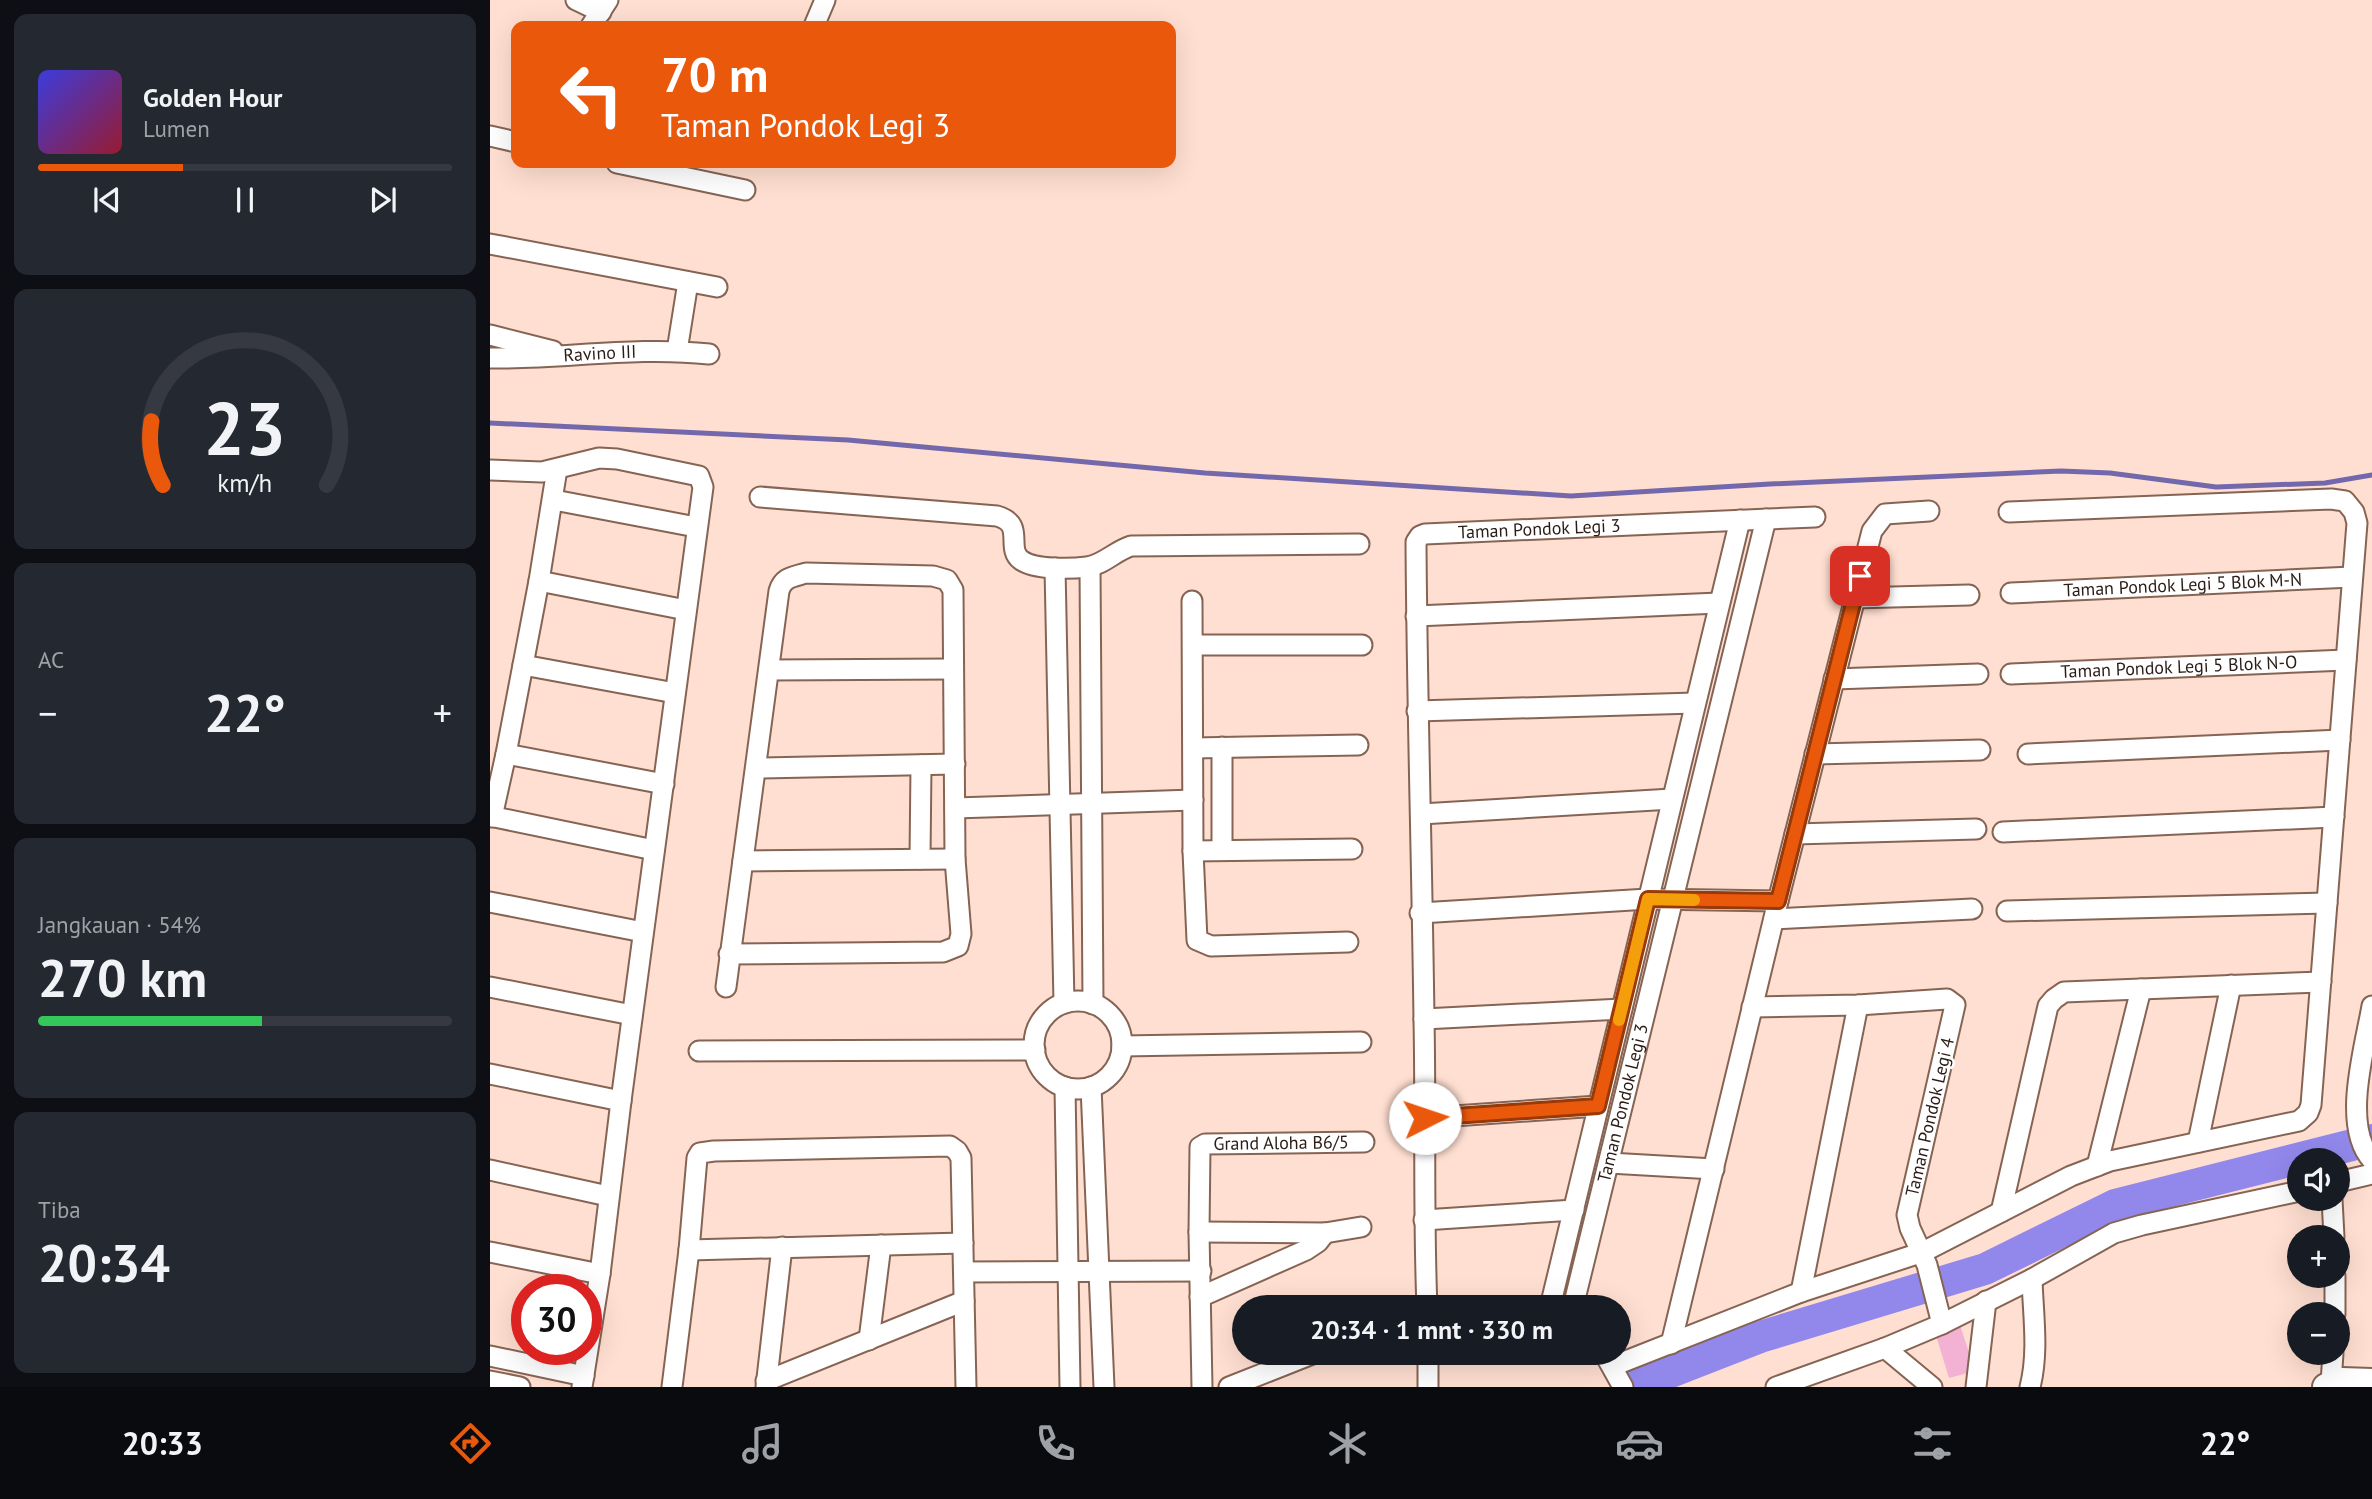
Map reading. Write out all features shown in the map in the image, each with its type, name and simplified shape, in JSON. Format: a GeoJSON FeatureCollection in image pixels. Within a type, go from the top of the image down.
{"type":"FeatureCollection","features":[{"type":"Feature","properties":{"kind":"street"},"geometry":{"type":"LineString","coordinates":[[576,0],[600,13]]}},
{"type":"Feature","properties":{"kind":"street"},"geometry":{"type":"LineString","coordinates":[[816,21],[825,0]]}},
{"type":"Feature","properties":{"kind":"street"},"geometry":{"type":"LineString","coordinates":[[490,136],[511,141]]}},
{"type":"Feature","properties":{"kind":"street"},"geometry":{"type":"LineString","coordinates":[[641,168],[745,190]]}},
{"type":"Feature","properties":{"kind":"street"},"geometry":{"type":"LineString","coordinates":[[490,244],[717,287]]}},
{"type":"Feature","properties":{"kind":"street"},"geometry":{"type":"LineString","coordinates":[[677,351],[688,282]]}},
{"type":"Feature","properties":{"kind":"street"},"geometry":{"type":"LineString","coordinates":[[490,335],[563,354]]}},
{"type":"Feature","properties":{"kind":"street","name":"Ravino III"},"geometry":{"type":"LineString","coordinates":[[490,358],[531,359],[563,354],[677,351],[709,354]]}},
{"type":"Feature","properties":{"kind":"street"},"geometry":{"type":"LineString","coordinates":[[490,470],[542,472],[599,458],[617,459],[699,476],[703,487],[608,1196],[600,1274],[490,1252]]}},
{"type":"Feature","properties":{"kind":"street"},"geometry":{"type":"LineString","coordinates":[[557,469],[539,581],[506,754],[491,816],[654,850]]}},
{"type":"Feature","properties":{"kind":"street"},"geometry":{"type":"LineString","coordinates":[[760,497],[997,516],[1012,524],[1017,554],[1022,561],[1055,568],[1090,567],[1118,551],[1131,547],[1359,544]]}},
{"type":"Feature","properties":{"kind":"street"},"geometry":{"type":"LineString","coordinates":[[1614,1370],[1801,1292],[1925,1259],[2001,1212],[2071,1176],[2110,1161],[2299,1121],[2308,1113],[2311,1105],[2353,577],[2357,523],[2354,512],[2345,502],[2330,499],[2009,512]]}},
{"type":"Feature","properties":{"kind":"street"},"geometry":{"type":"LineString","coordinates":[[554,500],[696,527]]}},
{"type":"Feature","properties":{"kind":"street"},"geometry":{"type":"LineString","coordinates":[[1671,1344],[1752,1007],[1872,531],[1885,514],[1929,511]]}},
{"type":"Feature","properties":{"kind":"street","name":"Taman Pondok Legi 3"},"geometry":{"type":"LineString","coordinates":[[1427,1295],[1416,542],[1425,534],[1815,517]]}},
{"type":"Feature","properties":{"kind":"street","name":"Taman Pondok Legi 3"},"geometry":{"type":"LineString","coordinates":[[1576,1295],[1766,519]]}},
{"type":"Feature","properties":{"kind":"street","name":"Taman Pondok Legi 3"},"geometry":{"type":"LineString","coordinates":[[1553,1295],[1740,520]]}},
{"type":"Feature","properties":{"kind":"street"},"geometry":{"type":"LineString","coordinates":[[1090,567],[1093,1003]]}},
{"type":"Feature","properties":{"kind":"street"},"geometry":{"type":"LineString","coordinates":[[1055,568],[1064,1003]]}},
{"type":"Feature","properties":{"kind":"street"},"geometry":{"type":"LineString","coordinates":[[726,987],[729,954],[781,584],[786,579],[806,573],[933,576],[947,580],[953,590],[955,859],[961,934],[958,946],[943,952],[729,954]]}},
{"type":"Feature","properties":{"kind":"street","name":"Taman Pondok Legi 5 Blok M-N"},"geometry":{"type":"LineString","coordinates":[[2011,593],[2353,577]]}},
{"type":"Feature","properties":{"kind":"street"},"geometry":{"type":"LineString","coordinates":[[539,581],[686,610]]}},
{"type":"Feature","properties":{"kind":"street"},"geometry":{"type":"LineString","coordinates":[[1854,598],[1969,596]]}},
{"type":"Feature","properties":{"kind":"street"},"geometry":{"type":"LineString","coordinates":[[1192,601],[1193,851],[1197,940],[1211,946],[1348,942]]}},
{"type":"Feature","properties":{"kind":"street"},"geometry":{"type":"LineString","coordinates":[[1416,616],[1719,603]]}},
{"type":"Feature","properties":{"kind":"street"},"geometry":{"type":"LineString","coordinates":[[1193,645],[1362,645]]}},
{"type":"Feature","properties":{"kind":"street","name":"Taman Pondok Legi 5 Blok N-O"},"geometry":{"type":"LineString","coordinates":[[2011,674],[2346,660]]}},
{"type":"Feature","properties":{"kind":"street"},"geometry":{"type":"LineString","coordinates":[[523,665],[675,693]]}},
{"type":"Feature","properties":{"kind":"street"},"geometry":{"type":"LineString","coordinates":[[769,670],[953,669]]}},
{"type":"Feature","properties":{"kind":"street"},"geometry":{"type":"LineString","coordinates":[[1834,680],[1978,674]]}},
{"type":"Feature","properties":{"kind":"street"},"geometry":{"type":"LineString","coordinates":[[1417,711],[1695,703]]}},
{"type":"Feature","properties":{"kind":"street"},"geometry":{"type":"LineString","coordinates":[[2028,754],[2340,740]]}},
{"type":"Feature","properties":{"kind":"street"},"geometry":{"type":"LineString","coordinates":[[1194,748],[1358,745]]}},
{"type":"Feature","properties":{"kind":"street"},"geometry":{"type":"LineString","coordinates":[[1222,747],[1222,850]]}},
{"type":"Feature","properties":{"kind":"street"},"geometry":{"type":"LineString","coordinates":[[1815,754],[1980,750]]}},
{"type":"Feature","properties":{"kind":"street"},"geometry":{"type":"LineString","coordinates":[[506,754],[664,784]]}},
{"type":"Feature","properties":{"kind":"street"},"geometry":{"type":"LineString","coordinates":[[756,768],[955,764]]}},
{"type":"Feature","properties":{"kind":"street"},"geometry":{"type":"LineString","coordinates":[[920,859],[921,765]]}},
{"type":"Feature","properties":{"kind":"street"},"geometry":{"type":"LineString","coordinates":[[1421,814],[1672,799]]}},
{"type":"Feature","properties":{"kind":"street"},"geometry":{"type":"LineString","coordinates":[[955,807],[1193,800]]}},
{"type":"Feature","properties":{"kind":"street"},"geometry":{"type":"LineString","coordinates":[[2003,832],[2334,817]]}},
{"type":"Feature","properties":{"kind":"street"},"geometry":{"type":"LineString","coordinates":[[1795,834],[1976,829]]}},
{"type":"Feature","properties":{"kind":"street"},"geometry":{"type":"LineString","coordinates":[[1193,851],[1353,849]]}},
{"type":"Feature","properties":{"kind":"street"},"geometry":{"type":"LineString","coordinates":[[743,861],[955,859]]}},
{"type":"Feature","properties":{"kind":"street"},"geometry":{"type":"LineString","coordinates":[[1420,913],[1648,899],[1776,910],[1972,909]]}},
{"type":"Feature","properties":{"kind":"street"},"geometry":{"type":"LineString","coordinates":[[490,902],[643,932]]}},
{"type":"Feature","properties":{"kind":"street"},"geometry":{"type":"LineString","coordinates":[[2007,911],[2327,903]]}},
{"type":"Feature","properties":{"kind":"street"},"geometry":{"type":"LineString","coordinates":[[2001,1212],[2048,1006],[2054,999],[2064,992],[2321,982]]}},
{"type":"Feature","properties":{"kind":"street"},"geometry":{"type":"LineString","coordinates":[[2198,1142],[2231,985]]}},
{"type":"Feature","properties":{"kind":"street"},"geometry":{"type":"LineString","coordinates":[[490,987],[632,1015]]}},
{"type":"Feature","properties":{"kind":"street"},"geometry":{"type":"LineString","coordinates":[[2097,1166],[2141,989]]}},
{"type":"Feature","properties":{"kind":"street","name":"Taman Pondok Legi 4"},"geometry":{"type":"LineString","coordinates":[[1752,1007],[1858,1005],[1947,999],[1955,1005],[1908,1215],[1910,1228],[1925,1259],[1940,1317]]}},
{"type":"Feature","properties":{"kind":"street"},"geometry":{"type":"LineString","coordinates":[[1064,1003],[1093,1003],[1103,1008],[1118,1025],[1122,1046],[1118,1064],[1107,1078],[1091,1087],[1065,1087],[1045,1073],[1035,1051],[1038,1027],[1045,1017],[1064,1003]]}},
{"type":"Feature","properties":{"kind":"street"},"geometry":{"type":"LineString","coordinates":[[1801,1292],[1858,1005]]}},
{"type":"Feature","properties":{"kind":"street"},"geometry":{"type":"LineString","coordinates":[[2369,1155],[2356,1099],[2372,1006]]}},
{"type":"Feature","properties":{"kind":"street","name":"Taman Pondok Legi 3"},"geometry":{"type":"LineString","coordinates":[[1424,1019],[1622,1009]]}},
{"type":"Feature","properties":{"kind":"street"},"geometry":{"type":"LineString","coordinates":[[1122,1046],[1361,1042]]}},
{"type":"Feature","properties":{"kind":"street"},"geometry":{"type":"LineString","coordinates":[[699,1051],[1035,1051]]}},
{"type":"Feature","properties":{"kind":"street"},"geometry":{"type":"LineString","coordinates":[[490,1073],[621,1101]]}},
{"type":"Feature","properties":{"kind":"street"},"geometry":{"type":"LineString","coordinates":[[1065,1087],[1070,1387]]}},
{"type":"Feature","properties":{"kind":"street"},"geometry":{"type":"LineString","coordinates":[[1091,1087],[1104,1387]]}},
{"type":"Feature","properties":{"kind":"street","name":"Taman Pondok Legi 3"},"geometry":{"type":"LineString","coordinates":[[1425,1118],[1598,1106]]}},
{"type":"Feature","properties":{"kind":"street","name":"Grand Aloha B6/5"},"geometry":{"type":"LineString","coordinates":[[1199,1231],[1200,1147],[1205,1144],[1364,1142]]}},
{"type":"Feature","properties":{"kind":"street"},"geometry":{"type":"LineString","coordinates":[[672,1387],[697,1157],[705,1152],[728,1150],[954,1148],[961,1158],[966,1387]]}},
{"type":"Feature","properties":{"kind":"street"},"geometry":{"type":"LineString","coordinates":[[1609,1163],[1714,1169]]}},
{"type":"Feature","properties":{"kind":"street"},"geometry":{"type":"LineString","coordinates":[[490,1170],[608,1196]]}},
{"type":"Feature","properties":{"kind":"street"},"geometry":{"type":"LineString","coordinates":[[2350,1179],[2372,1174]]}},
{"type":"Feature","properties":{"kind":"street"},"geometry":{"type":"LineString","coordinates":[[1776,1387],[1885,1348],[1940,1317],[1986,1301],[2032,1279],[2114,1233],[2287,1194]]}},
{"type":"Feature","properties":{"kind":"street"},"geometry":{"type":"LineString","coordinates":[[1424,1220],[1574,1210]]}},
{"type":"Feature","properties":{"kind":"street"},"geometry":{"type":"LineString","coordinates":[[1202,1387],[1199,1231],[1325,1233],[1361,1227]]}},
{"type":"Feature","properties":{"kind":"street"},"geometry":{"type":"LineString","coordinates":[[1200,1297],[1306,1250],[1325,1233]]}},
{"type":"Feature","properties":{"kind":"street"},"geometry":{"type":"LineString","coordinates":[[689,1250],[963,1243]]}},
{"type":"Feature","properties":{"kind":"street"},"geometry":{"type":"LineString","coordinates":[[869,1339],[881,1245]]}},
{"type":"Feature","properties":{"kind":"street"},"geometry":{"type":"LineString","coordinates":[[766,1384],[782,1247]]}},
{"type":"Feature","properties":{"kind":"street"},"geometry":{"type":"LineString","coordinates":[[964,1272],[1201,1271]]}},
{"type":"Feature","properties":{"kind":"street"},"geometry":{"type":"LineString","coordinates":[[2030,1387],[2034,1360],[2032,1279]]}},
{"type":"Feature","properties":{"kind":"street"},"geometry":{"type":"LineString","coordinates":[[766,1384],[964,1301]]}},
{"type":"Feature","properties":{"kind":"street"},"geometry":{"type":"LineString","coordinates":[[1976,1387],[1986,1301]]}},
{"type":"Feature","properties":{"kind":"street"},"geometry":{"type":"LineString","coordinates":[[1885,1348],[1932,1387]]}},
{"type":"Feature","properties":{"kind":"street"},"geometry":{"type":"LineString","coordinates":[[490,1356],[583,1382]]}},
{"type":"Feature","properties":{"kind":"street"},"geometry":{"type":"LineString","coordinates":[[1229,1387],[1285,1365]]}},
{"type":"Feature","properties":{"kind":"street"},"geometry":{"type":"LineString","coordinates":[[1428,1365],[1428,1387]]}},
{"type":"Feature","properties":{"kind":"street"},"geometry":{"type":"LineString","coordinates":[[2331,1365],[2328,1385],[2349,1381],[2372,1382]]}},
{"type":"Feature","properties":{"kind":"street"},"geometry":{"type":"LineString","coordinates":[[490,1381],[520,1387]]}},
{"type":"Feature","properties":{"kind":"shaded area"},"geometry":{"type":"Polygon","coordinates":[[[1959,1322],[1975,1371],[1949,1378],[1934,1329],[1959,1322]]]}},
{"type":"Feature","properties":{"kind":"waterway"},"geometry":{"type":"LineString","coordinates":[[490,423],[848,440],[1205,473],[1571,496],[2061,471],[2110,473],[2216,487],[2325,483],[2372,475]]}},
{"type":"Feature","properties":{"kind":"waterway"},"geometry":{"type":"LineString","coordinates":[[1632,1387],[1760,1337],[1985,1269],[2115,1205],[2372,1140]]}},
{"type":"Feature","properties":{"kind":"slow traffic"},"geometry":{"type":"LineString","coordinates":[[1619,1020],[1648,899],[1694,900]]}},
{"type":"Feature","properties":{"kind":"route"},"geometry":{"type":"LineString","coordinates":[[1425,1118],[1598,1106],[1648,899],[1778,901],[1860,576]]}}]}
